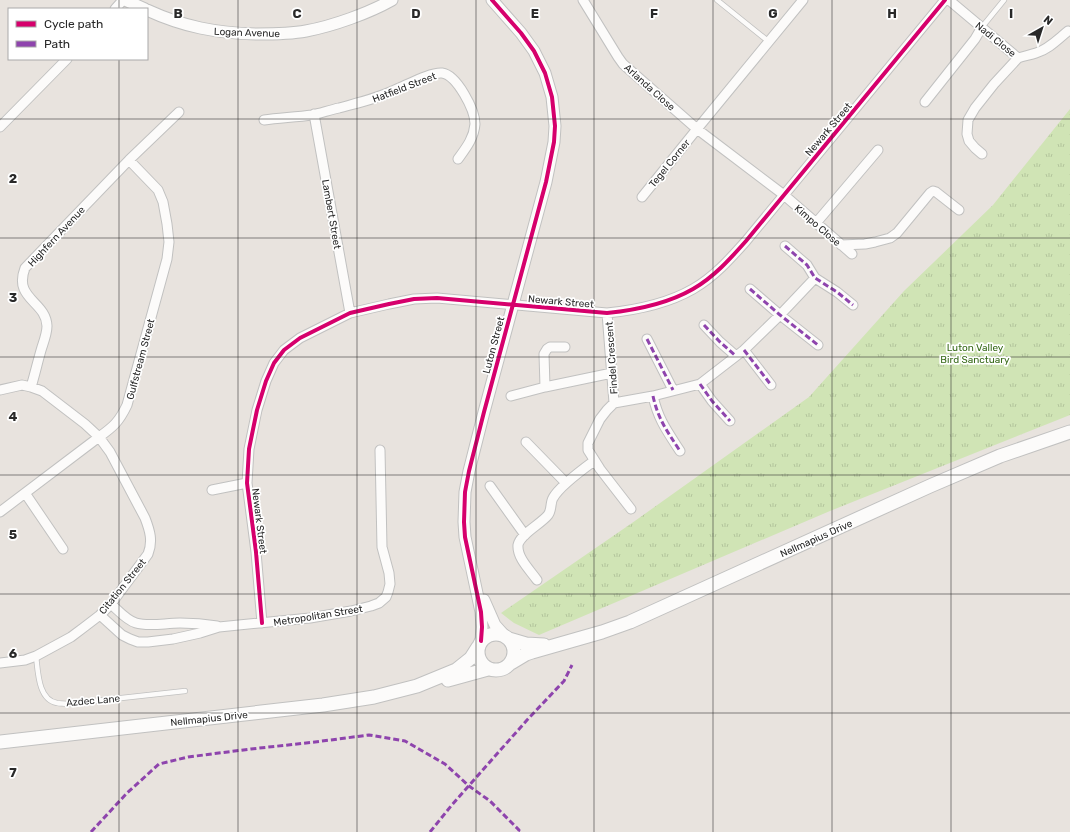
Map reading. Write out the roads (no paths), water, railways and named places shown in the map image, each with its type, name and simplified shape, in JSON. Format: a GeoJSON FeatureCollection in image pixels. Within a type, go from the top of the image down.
{"type":"FeatureCollection","features":[{"type":"Feature","properties":{"kind":"main road","name":"Nellmapius Drive"},"geometry":{"type":"LineString","coordinates":[[511,663],[526,654],[602,632],[630,622],[1000,456],[1069,433]]}},
{"type":"Feature","properties":{"kind":"main road"},"geometry":{"type":"LineString","coordinates":[[491,634],[506,637],[513,644],[514,657],[506,668],[494,671],[488,669],[479,660],[477,654],[479,644],[485,637],[491,634]]}},
{"type":"Feature","properties":{"kind":"main road","name":"Nellmapius Drive"},"geometry":{"type":"LineString","coordinates":[[506,637],[533,645],[566,643]]}},
{"type":"Feature","properties":{"kind":"main road","name":"Nellmapius Drive"},"geometry":{"type":"LineString","coordinates":[[417,686],[456,670],[471,658],[479,644]]}},
{"type":"Feature","properties":{"kind":"main road","name":"Nellmapius Drive"},"geometry":{"type":"LineString","coordinates":[[0,742],[323,705],[374,697],[488,669]]}},
{"type":"Feature","properties":{"kind":"street"},"geometry":{"type":"LineString","coordinates":[[116,8],[124,0]]}},
{"type":"Feature","properties":{"kind":"street","name":"Logan Avenue"},"geometry":{"type":"LineString","coordinates":[[124,0],[144,8]]}},
{"type":"Feature","properties":{"kind":"street","name":"Logan Avenue"},"geometry":{"type":"LineString","coordinates":[[148,10],[164,18],[207,30],[272,34],[305,32],[330,25],[357,16],[392,0]]}},
{"type":"Feature","properties":{"kind":"street","name":"Luton Street"},"geometry":{"type":"LineString","coordinates":[[479,644],[482,627],[481,612],[465,537],[464,522],[468,478],[512,304],[546,182],[554,142],[555,126],[552,97],[544,73],[534,51],[521,33],[492,0]]}},
{"type":"Feature","properties":{"kind":"street","name":"Arlanda Close"},"geometry":{"type":"LineString","coordinates":[[584,0],[618,58],[624,64],[697,128],[784,195]]}},
{"type":"Feature","properties":{"kind":"street"},"geometry":{"type":"LineString","coordinates":[[697,128],[803,0]]}},
{"type":"Feature","properties":{"kind":"street","name":"Newark Street"},"geometry":{"type":"LineString","coordinates":[[262,623],[256,552],[246,483],[249,449],[257,410],[266,381],[274,363],[284,350],[300,338],[350,313],[414,299],[437,298],[608,313],[658,304],[693,289],[709,278],[728,261],[746,241],[945,0]]}},
{"type":"Feature","properties":{"kind":"street","name":"Nadi Close"},"geometry":{"type":"LineString","coordinates":[[949,0],[1018,58],[1037,53],[1051,45],[1068,31]]}},
{"type":"Feature","properties":{"kind":"street"},"geometry":{"type":"LineString","coordinates":[[925,102],[975,39],[982,27]]}},
{"type":"Feature","properties":{"kind":"street"},"geometry":{"type":"LineString","coordinates":[[982,154],[969,141],[967,134],[968,120],[975,108],[994,84],[1018,58]]}},
{"type":"Feature","properties":{"kind":"street"},"geometry":{"type":"LineString","coordinates":[[0,127],[66,60]]}},
{"type":"Feature","properties":{"kind":"street","name":"Hatfield Street"},"geometry":{"type":"LineString","coordinates":[[264,120],[314,114],[373,99],[420,79],[442,73],[456,81],[466,97],[474,115],[475,124],[472,137],[458,159]]}},
{"type":"Feature","properties":{"kind":"street","name":"Highfern Avenue"},"geometry":{"type":"LineString","coordinates":[[31,387],[44,343],[47,327],[45,317],[41,310],[27,295],[22,285],[22,276],[26,268],[129,160],[179,112]]}},
{"type":"Feature","properties":{"kind":"street","name":"Lambert Street"},"geometry":{"type":"LineString","coordinates":[[314,114],[350,313]]}},
{"type":"Feature","properties":{"kind":"street","name":"Tegel Corner"},"geometry":{"type":"LineString","coordinates":[[642,197],[697,128]]}},
{"type":"Feature","properties":{"kind":"street"},"geometry":{"type":"LineString","coordinates":[[816,223],[878,150]]}},
{"type":"Feature","properties":{"kind":"street","name":"Gulfstream Street"},"geometry":{"type":"LineString","coordinates":[[0,512],[98,436],[110,429],[117,422],[127,405],[167,259],[169,242],[163,202],[158,190],[129,160]]}},
{"type":"Feature","properties":{"kind":"street"},"geometry":{"type":"LineString","coordinates":[[841,245],[870,243],[890,238],[897,233],[933,191],[959,210]]}},
{"type":"Feature","properties":{"kind":"street","name":"Kimpo Close"},"geometry":{"type":"LineString","coordinates":[[784,195],[852,254]]}},
{"type":"Feature","properties":{"kind":"street"},"geometry":{"type":"LineString","coordinates":[[785,246],[807,265],[815,278],[838,292],[853,305]]}},
{"type":"Feature","properties":{"kind":"street"},"geometry":{"type":"LineString","coordinates":[[631,508],[594,461],[588,450],[588,442],[600,419],[614,403],[652,396],[700,384],[744,350],[815,278]]}},
{"type":"Feature","properties":{"kind":"street"},"geometry":{"type":"LineString","coordinates":[[750,289],[818,345]]}},
{"type":"Feature","properties":{"kind":"street","name":"Findel Crescent"},"geometry":{"type":"LineString","coordinates":[[608,313],[614,403]]}},
{"type":"Feature","properties":{"kind":"street"},"geometry":{"type":"LineString","coordinates":[[704,324],[720,342],[736,356]]}},
{"type":"Feature","properties":{"kind":"street"},"geometry":{"type":"LineString","coordinates":[[647,339],[673,390]]}},
{"type":"Feature","properties":{"kind":"street"},"geometry":{"type":"LineString","coordinates":[[545,387],[543,358],[545,352],[550,347],[565,347]]}},
{"type":"Feature","properties":{"kind":"street"},"geometry":{"type":"LineString","coordinates":[[744,350],[771,385]]}},
{"type":"Feature","properties":{"kind":"street"},"geometry":{"type":"LineString","coordinates":[[511,396],[545,387],[612,374]]}},
{"type":"Feature","properties":{"kind":"street"},"geometry":{"type":"LineString","coordinates":[[700,384],[712,401],[730,421]]}},
{"type":"Feature","properties":{"kind":"street"},"geometry":{"type":"LineString","coordinates":[[0,390],[22,385],[42,391],[85,424],[98,436]]}},
{"type":"Feature","properties":{"kind":"street"},"geometry":{"type":"LineString","coordinates":[[652,396],[661,421],[680,451]]}},
{"type":"Feature","properties":{"kind":"street","name":"Citation Street"},"geometry":{"type":"LineString","coordinates":[[0,663],[25,660],[36,656],[71,637],[111,604],[148,554],[151,536],[145,518],[110,452],[98,436]]}},
{"type":"Feature","properties":{"kind":"street"},"geometry":{"type":"LineString","coordinates":[[526,442],[566,483]]}},
{"type":"Feature","properties":{"kind":"street","name":"Metropolitan Street"},"geometry":{"type":"LineString","coordinates":[[100,614],[122,635],[138,642],[148,642],[173,639],[219,627],[310,618],[351,611],[379,603],[386,596],[390,584],[389,573],[382,547],[380,450]]}},
{"type":"Feature","properties":{"kind":"street"},"geometry":{"type":"LineString","coordinates":[[537,580],[523,561],[518,545],[525,534],[547,516],[551,509],[553,497],[566,483],[594,461]]}},
{"type":"Feature","properties":{"kind":"street"},"geometry":{"type":"LineString","coordinates":[[212,490],[246,483]]}},
{"type":"Feature","properties":{"kind":"street"},"geometry":{"type":"LineString","coordinates":[[490,486],[525,534]]}},
{"type":"Feature","properties":{"kind":"street"},"geometry":{"type":"LineString","coordinates":[[25,493],[63,549]]}},
{"type":"Feature","properties":{"kind":"street","name":"Luton Street"},"geometry":{"type":"LineString","coordinates":[[473,571],[495,625],[506,637]]}},
{"type":"Feature","properties":{"kind":"street","name":"Metropolitan Street"},"geometry":{"type":"LineString","coordinates":[[111,604],[128,619],[143,624],[179,623],[219,627]]}},
{"type":"Feature","properties":{"kind":"lane"},"geometry":{"type":"LineString","coordinates":[[717,0],[768,41]]}},
{"type":"Feature","properties":{"kind":"lane"},"geometry":{"type":"LineString","coordinates":[[982,27],[1004,0]]}},
{"type":"Feature","properties":{"kind":"lane","name":"Azdec Lane"},"geometry":{"type":"LineString","coordinates":[[36,656],[39,681],[43,691],[48,699],[56,703],[67,704],[185,691]]}},
{"type":"Feature","properties":{"kind":"park label","name":"Luton Valley Bird Sanctuary"},"geometry":{"type":"Point","coordinates":[975,352]}}]}
